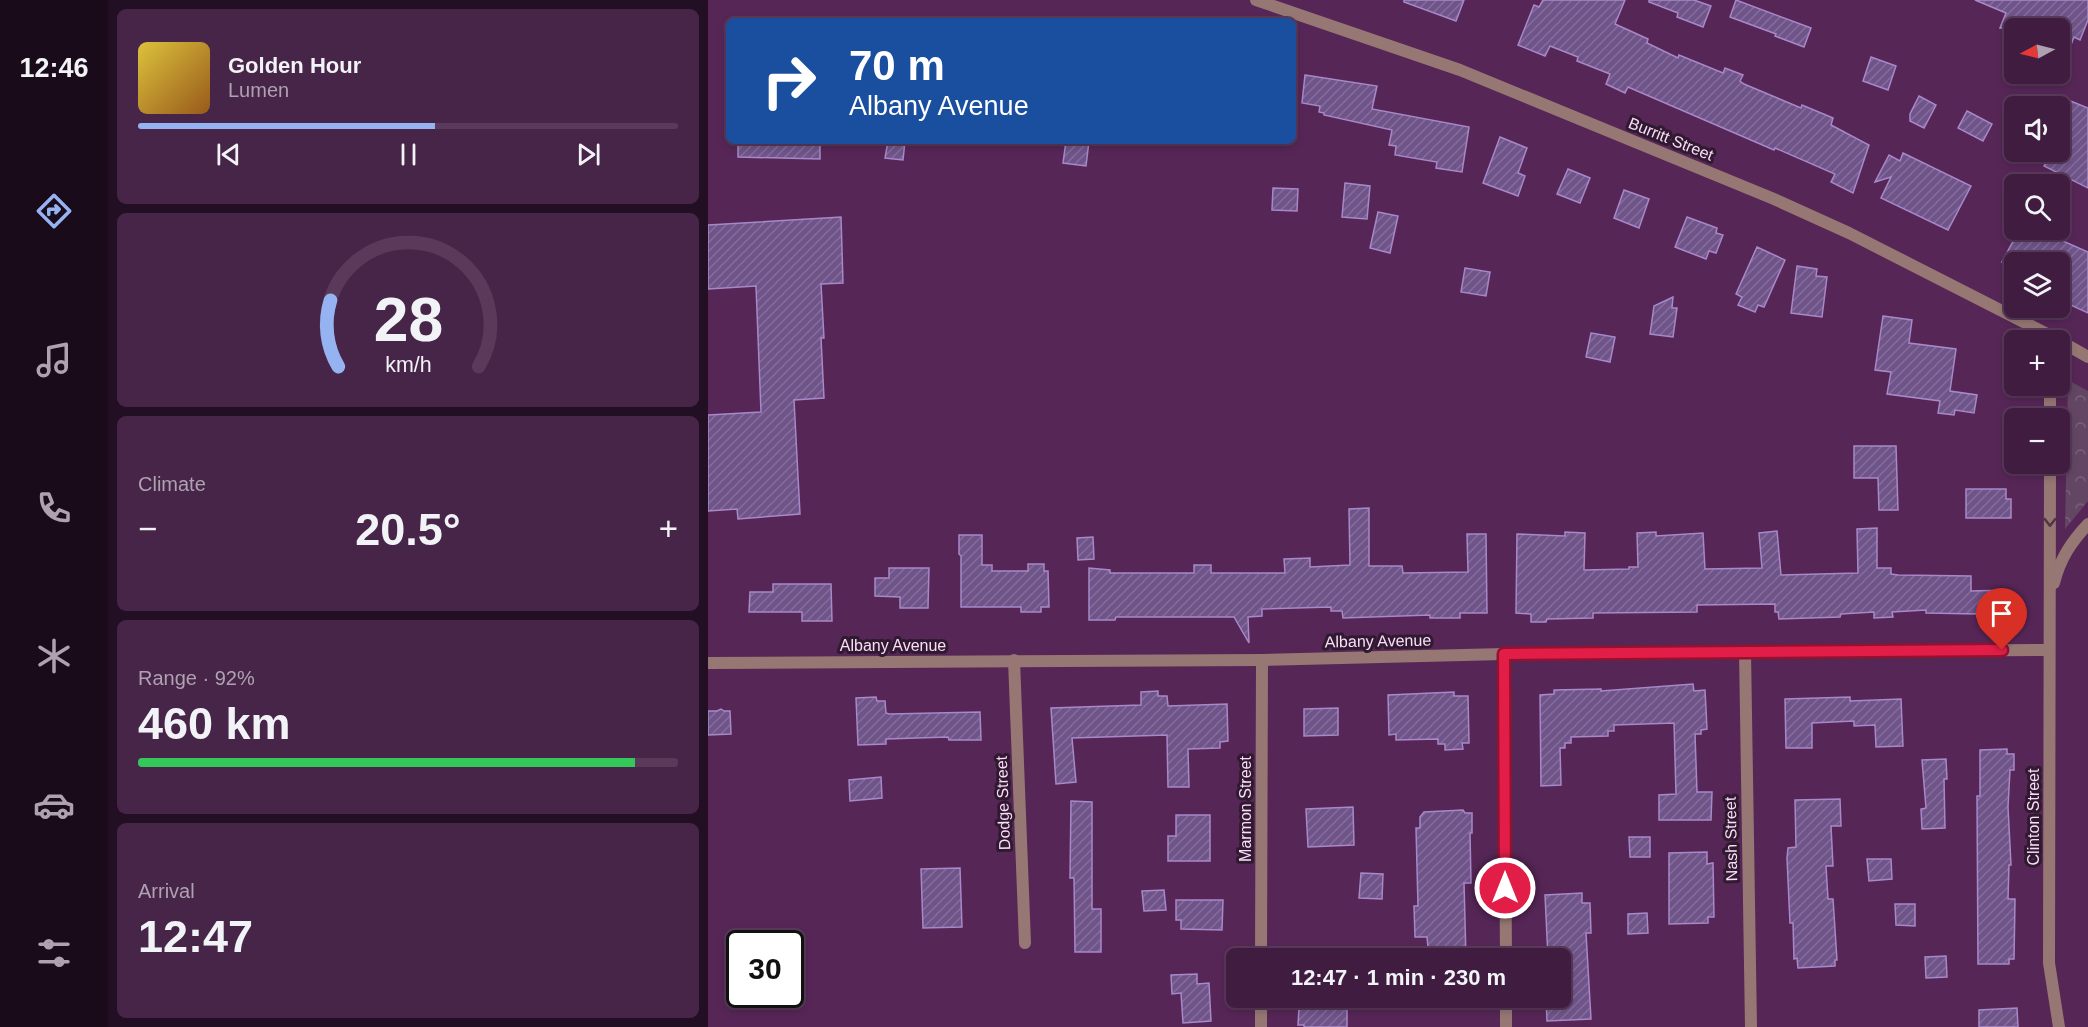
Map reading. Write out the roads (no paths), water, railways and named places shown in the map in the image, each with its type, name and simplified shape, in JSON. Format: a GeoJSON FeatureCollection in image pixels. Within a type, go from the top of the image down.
{"type":"FeatureCollection","features":[{"type":"Feature","properties":{"kind":"street","name":"Burritt Street"},"geometry":{"type":"LineString","coordinates":[[1256,0],[1460,70],[1780,201],[1849,233],[2038,330]]}},
{"type":"Feature","properties":{"kind":"street","name":"Burritt Street"},"geometry":{"type":"LineString","coordinates":[[2070,347],[2088,357]]}},
{"type":"Feature","properties":{"kind":"street","name":"Clinton Street"},"geometry":{"type":"LineString","coordinates":[[2050,474],[2049,963],[2059,1027]]}},
{"type":"Feature","properties":{"kind":"street","name":"Clinton Street"},"geometry":{"type":"LineString","coordinates":[[2050,605],[2056,573],[2063,556],[2088,524]]}},
{"type":"Feature","properties":{"kind":"street","name":"Albany Avenue"},"geometry":{"type":"LineString","coordinates":[[708,663],[1262,660],[1504,654],[2049,650]]}},
{"type":"Feature","properties":{"kind":"street","name":"Nash Street"},"geometry":{"type":"LineString","coordinates":[[1745,651],[1751,1027]]}},
{"type":"Feature","properties":{"kind":"street"},"geometry":{"type":"LineString","coordinates":[[1504,654],[1506,948]]}},
{"type":"Feature","properties":{"kind":"street","name":"Dodge Street"},"geometry":{"type":"LineString","coordinates":[[1014,660],[1025,944]]}},
{"type":"Feature","properties":{"kind":"street","name":"Marmon Street"},"geometry":{"type":"LineString","coordinates":[[1261,948],[1262,660]]}},
{"type":"Feature","properties":{"kind":"street"},"geometry":{"type":"LineString","coordinates":[[1261,1008],[1261,1027]]}},
{"type":"Feature","properties":{"kind":"street"},"geometry":{"type":"LineString","coordinates":[[1506,1008],[1506,1027]]}}]}
